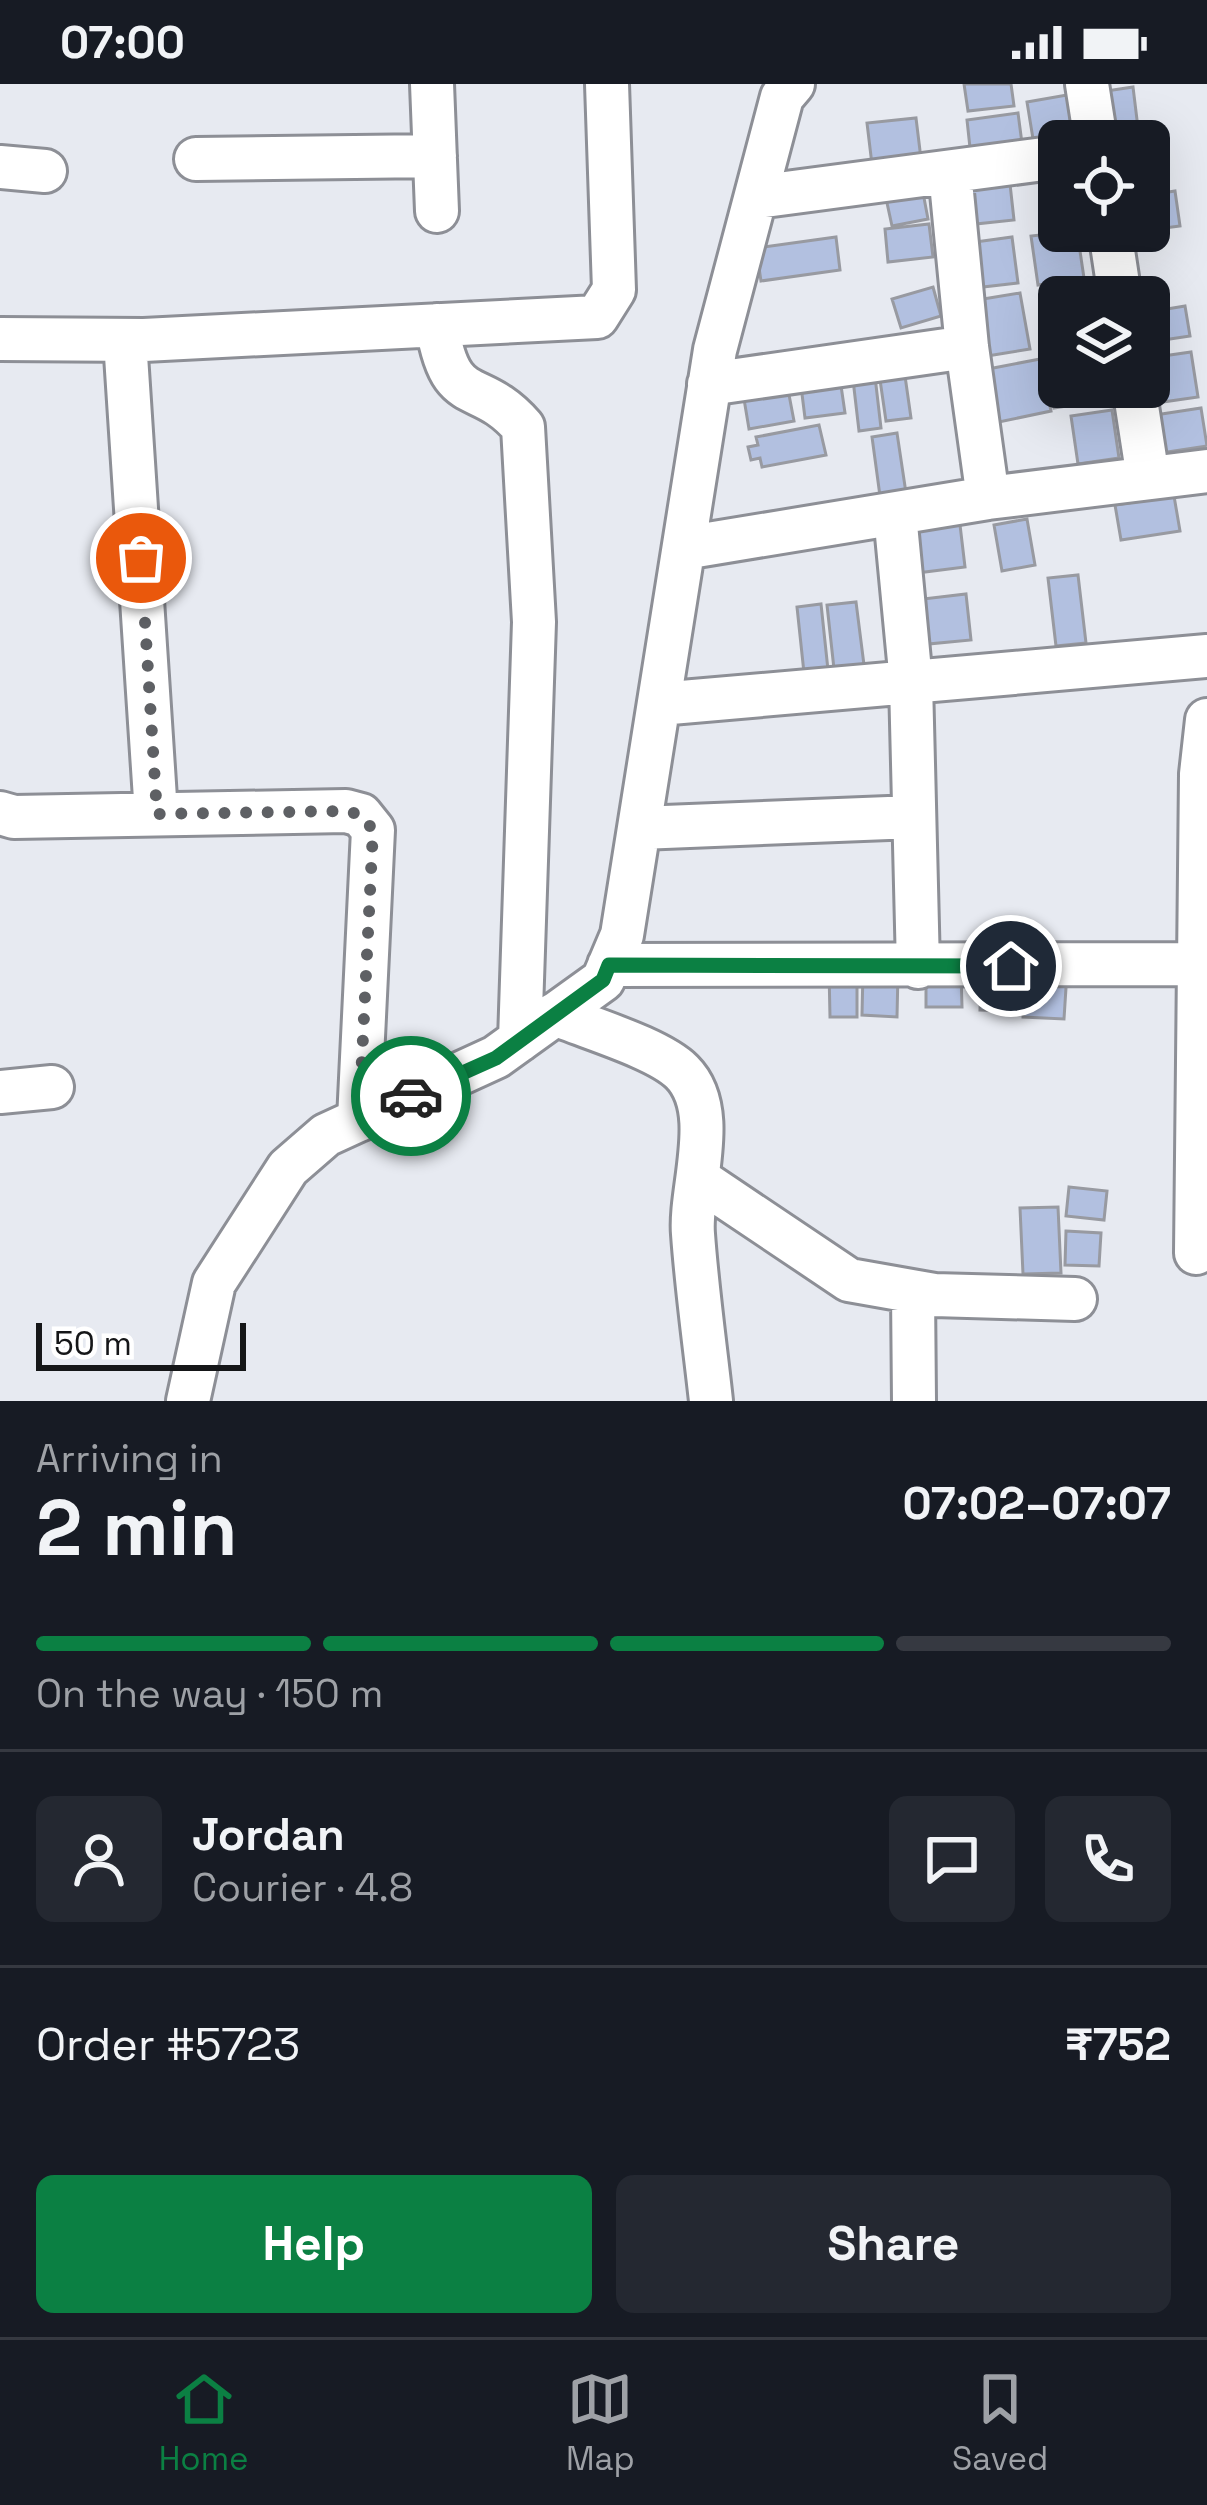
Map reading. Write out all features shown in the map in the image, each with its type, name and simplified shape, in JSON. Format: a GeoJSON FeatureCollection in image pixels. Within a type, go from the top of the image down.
{"type":"FeatureCollection","features":[{"type":"Feature","properties":{"kind":"street"},"geometry":{"type":"LineString","coordinates":[[432,84],[437,211]]}},
{"type":"Feature","properties":{"kind":"street"},"geometry":{"type":"LineString","coordinates":[[0,339],[125,340],[597,317],[611,299],[608,84]]}},
{"type":"Feature","properties":{"kind":"street"},"geometry":{"type":"LineString","coordinates":[[188,1401],[214,1283],[288,1168],[326,1135],[496,1058],[603,980],[622,935],[709,384],[782,97],[793,84]]}},
{"type":"Feature","properties":{"kind":"street"},"geometry":{"type":"LineString","coordinates":[[1087,84],[1093,120]]}},
{"type":"Feature","properties":{"kind":"street"},"geometry":{"type":"LineString","coordinates":[[196,159],[435,156]]}},
{"type":"Feature","properties":{"kind":"street"},"geometry":{"type":"LineString","coordinates":[[756,197],[1038,161]]}},
{"type":"Feature","properties":{"kind":"street"},"geometry":{"type":"LineString","coordinates":[[0,167],[45,171]]}},
{"type":"Feature","properties":{"kind":"street"},"geometry":{"type":"LineString","coordinates":[[950,172],[988,498]]}},
{"type":"Feature","properties":{"kind":"street"},"geometry":{"type":"LineString","coordinates":[[437,326],[443,362],[453,381],[508,410],[523,427],[534,622],[520,1040]]}},
{"type":"Feature","properties":{"kind":"street"},"geometry":{"type":"LineString","coordinates":[[125,340],[157,814]]}},
{"type":"Feature","properties":{"kind":"street"},"geometry":{"type":"LineString","coordinates":[[709,384],[967,346]]}},
{"type":"Feature","properties":{"kind":"street"},"geometry":{"type":"LineString","coordinates":[[1137,408],[1148,478]]}},
{"type":"Feature","properties":{"kind":"street"},"geometry":{"type":"LineString","coordinates":[[684,548],[988,498],[1207,471]]}},
{"type":"Feature","properties":{"kind":"street"},"geometry":{"type":"LineString","coordinates":[[895,514],[911,682],[917,967]]}},
{"type":"Feature","properties":{"kind":"street"},"geometry":{"type":"LineString","coordinates":[[659,704],[1207,656]]}},
{"type":"Feature","properties":{"kind":"street"},"geometry":{"type":"LineString","coordinates":[[1196,1253],[1202,1185],[1201,774],[1207,720]]}},
{"type":"Feature","properties":{"kind":"street"},"geometry":{"type":"LineString","coordinates":[[0,813],[14,818],[346,811],[361,815],[373,830],[359,1120]]}},
{"type":"Feature","properties":{"kind":"street"},"geometry":{"type":"LineString","coordinates":[[640,828],[914,817]]}},
{"type":"Feature","properties":{"kind":"street"},"geometry":{"type":"LineString","coordinates":[[609,965],[1199,964]]}},
{"type":"Feature","properties":{"kind":"street"},"geometry":{"type":"LineString","coordinates":[[556,1014],[683,1072],[696,1098],[702,1134],[700,1180],[692,1202],[693,1234],[711,1401]]}},
{"type":"Feature","properties":{"kind":"street"},"geometry":{"type":"LineString","coordinates":[[0,1092],[52,1087]]}},
{"type":"Feature","properties":{"kind":"street"},"geometry":{"type":"LineString","coordinates":[[700,1180],[850,1280],[913,1292],[1075,1299]]}},
{"type":"Feature","properties":{"kind":"street"},"geometry":{"type":"LineString","coordinates":[[913,1292],[914,1401]]}},
{"type":"Feature","properties":{"kind":"building"},"geometry":{"type":"Polygon","coordinates":[[[964,84],[1011,84],[1014,106],[968,111],[964,84]]]}},
{"type":"Feature","properties":{"kind":"building"},"geometry":{"type":"Polygon","coordinates":[[[1133,87],[1137,120],[1097,120],[1093,93],[1133,87]]]}},
{"type":"Feature","properties":{"kind":"building"},"geometry":{"type":"Polygon","coordinates":[[[1067,95],[1070,120],[1038,120],[1038,144],[1034,145],[1027,102],[1067,95]]]}},
{"type":"Feature","properties":{"kind":"building"},"geometry":{"type":"Polygon","coordinates":[[[1018,113],[1023,151],[971,157],[967,120],[1018,113]]]}},
{"type":"Feature","properties":{"kind":"building"},"geometry":{"type":"Polygon","coordinates":[[[916,118],[922,167],[873,173],[867,123],[916,118]]]}},
{"type":"Feature","properties":{"kind":"building"},"geometry":{"type":"Polygon","coordinates":[[[1009,175],[1014,220],[966,225],[961,181],[1009,175]]]}},
{"type":"Feature","properties":{"kind":"building"},"geometry":{"type":"Polygon","coordinates":[[[921,182],[928,219],[892,226],[884,189],[921,182]]]}},
{"type":"Feature","properties":{"kind":"building"},"geometry":{"type":"Polygon","coordinates":[[[1175,191],[1180,226],[1170,227],[1170,192],[1175,191]]]}},
{"type":"Feature","properties":{"kind":"building"},"geometry":{"type":"Polygon","coordinates":[[[929,224],[933,257],[888,262],[885,229],[929,224]]]}},
{"type":"Feature","properties":{"kind":"building"},"geometry":{"type":"Polygon","coordinates":[[[1038,235],[1038,252],[1080,252],[1084,276],[1038,276],[1038,285],[1031,236],[1038,235]]]}},
{"type":"Feature","properties":{"kind":"building"},"geometry":{"type":"Polygon","coordinates":[[[836,237],[840,270],[761,281],[756,248],[836,237]]]}},
{"type":"Feature","properties":{"kind":"building"},"geometry":{"type":"Polygon","coordinates":[[[1012,237],[1018,283],[974,288],[968,243],[1012,237]]]}},
{"type":"Feature","properties":{"kind":"building"},"geometry":{"type":"Polygon","coordinates":[[[933,287],[941,316],[901,328],[892,299],[933,287]]]}},
{"type":"Feature","properties":{"kind":"building"},"geometry":{"type":"Polygon","coordinates":[[[1020,293],[1030,349],[981,357],[971,301],[1020,293]]]}},
{"type":"Feature","properties":{"kind":"building"},"geometry":{"type":"Polygon","coordinates":[[[1185,306],[1190,336],[1170,339],[1170,308],[1185,306]]]}},
{"type":"Feature","properties":{"kind":"building"},"geometry":{"type":"Polygon","coordinates":[[[1191,352],[1198,397],[1170,401],[1170,355],[1191,352]]]}},
{"type":"Feature","properties":{"kind":"building"},"geometry":{"type":"Polygon","coordinates":[[[1038,359],[1038,408],[1051,411],[994,423],[983,370],[1038,359]]]}},
{"type":"Feature","properties":{"kind":"building"},"geometry":{"type":"Polygon","coordinates":[[[903,362],[911,418],[886,421],[878,366],[903,362]]]}},
{"type":"Feature","properties":{"kind":"building"},"geometry":{"type":"Polygon","coordinates":[[[874,368],[881,428],[859,431],[852,371],[874,368]]]}},
{"type":"Feature","properties":{"kind":"building"},"geometry":{"type":"Polygon","coordinates":[[[839,372],[845,413],[805,418],[800,378],[839,372]]]}},
{"type":"Feature","properties":{"kind":"building"},"geometry":{"type":"Polygon","coordinates":[[[786,379],[794,421],[749,429],[742,387],[786,379]]]}},
{"type":"Feature","properties":{"kind":"building"},"geometry":{"type":"Polygon","coordinates":[[[1201,408],[1207,446],[1161,453],[1155,415],[1201,408]]]}},
{"type":"Feature","properties":{"kind":"building"},"geometry":{"type":"Polygon","coordinates":[[[1112,410],[1119,458],[1078,464],[1071,416],[1112,410]]]}},
{"type":"Feature","properties":{"kind":"building"},"geometry":{"type":"Polygon","coordinates":[[[819,425],[826,455],[762,467],[760,458],[751,460],[748,447],[758,445],[756,437],[819,425]]]}},
{"type":"Feature","properties":{"kind":"building"},"geometry":{"type":"Polygon","coordinates":[[[897,433],[906,493],[880,496],[872,437],[897,433]]]}},
{"type":"Feature","properties":{"kind":"building"},"geometry":{"type":"Polygon","coordinates":[[[1174,496],[1180,531],[1121,540],[1115,505],[1174,496]]]}},
{"type":"Feature","properties":{"kind":"building"},"geometry":{"type":"Polygon","coordinates":[[[958,508],[965,567],[909,574],[902,515],[958,508]]]}},
{"type":"Feature","properties":{"kind":"building"},"geometry":{"type":"Polygon","coordinates":[[[1027,519],[1035,565],[1002,571],[994,525],[1027,519]]]}},
{"type":"Feature","properties":{"kind":"building"},"geometry":{"type":"Polygon","coordinates":[[[1078,575],[1086,643],[1056,646],[1048,578],[1078,575]]]}},
{"type":"Feature","properties":{"kind":"building"},"geometry":{"type":"Polygon","coordinates":[[[966,594],[971,640],[928,644],[923,599],[966,594]]]}},
{"type":"Feature","properties":{"kind":"building"},"geometry":{"type":"Polygon","coordinates":[[[856,602],[864,665],[834,669],[827,605],[856,602]]]}},
{"type":"Feature","properties":{"kind":"building"},"geometry":{"type":"Polygon","coordinates":[[[821,604],[828,670],[804,673],[797,607],[821,604]]]}},
{"type":"Feature","properties":{"kind":"building"},"geometry":{"type":"Polygon","coordinates":[[[829,970],[857,970],[857,1017],[830,1017],[829,970]]]}},
{"type":"Feature","properties":{"kind":"building"},"geometry":{"type":"Polygon","coordinates":[[[1025,970],[1067,972],[1064,1019],[1023,1017],[1025,970]]]}},
{"type":"Feature","properties":{"kind":"building"},"geometry":{"type":"Polygon","coordinates":[[[863,971],[898,972],[897,1017],[862,1015],[863,971]]]}},
{"type":"Feature","properties":{"kind":"building"},"geometry":{"type":"Polygon","coordinates":[[[961,972],[962,1007],[926,1007],[926,973],[961,972]]]}},
{"type":"Feature","properties":{"kind":"building"},"geometry":{"type":"Polygon","coordinates":[[[981,974],[1011,975],[1011,1011],[980,1010],[981,974]]]}},
{"type":"Feature","properties":{"kind":"building"},"geometry":{"type":"Polygon","coordinates":[[[1069,1187],[1107,1191],[1104,1220],[1066,1216],[1069,1187]]]}},
{"type":"Feature","properties":{"kind":"building"},"geometry":{"type":"Polygon","coordinates":[[[1058,1207],[1061,1273],[1023,1274],[1020,1208],[1058,1207]]]}},
{"type":"Feature","properties":{"kind":"building"},"geometry":{"type":"Polygon","coordinates":[[[1066,1231],[1101,1233],[1099,1266],[1065,1265],[1066,1231]]]}},
{"type":"Feature","properties":{"kind":"way so far"},"geometry":{"type":"LineString","coordinates":[[141,558],[157,814],[346,811],[361,815],[373,830],[359,1120],[411,1096]]}},
{"type":"Feature","properties":{"kind":"route"},"geometry":{"type":"LineString","coordinates":[[411,1096],[496,1058],[603,980],[609,965],[1011,966]]}}]}
